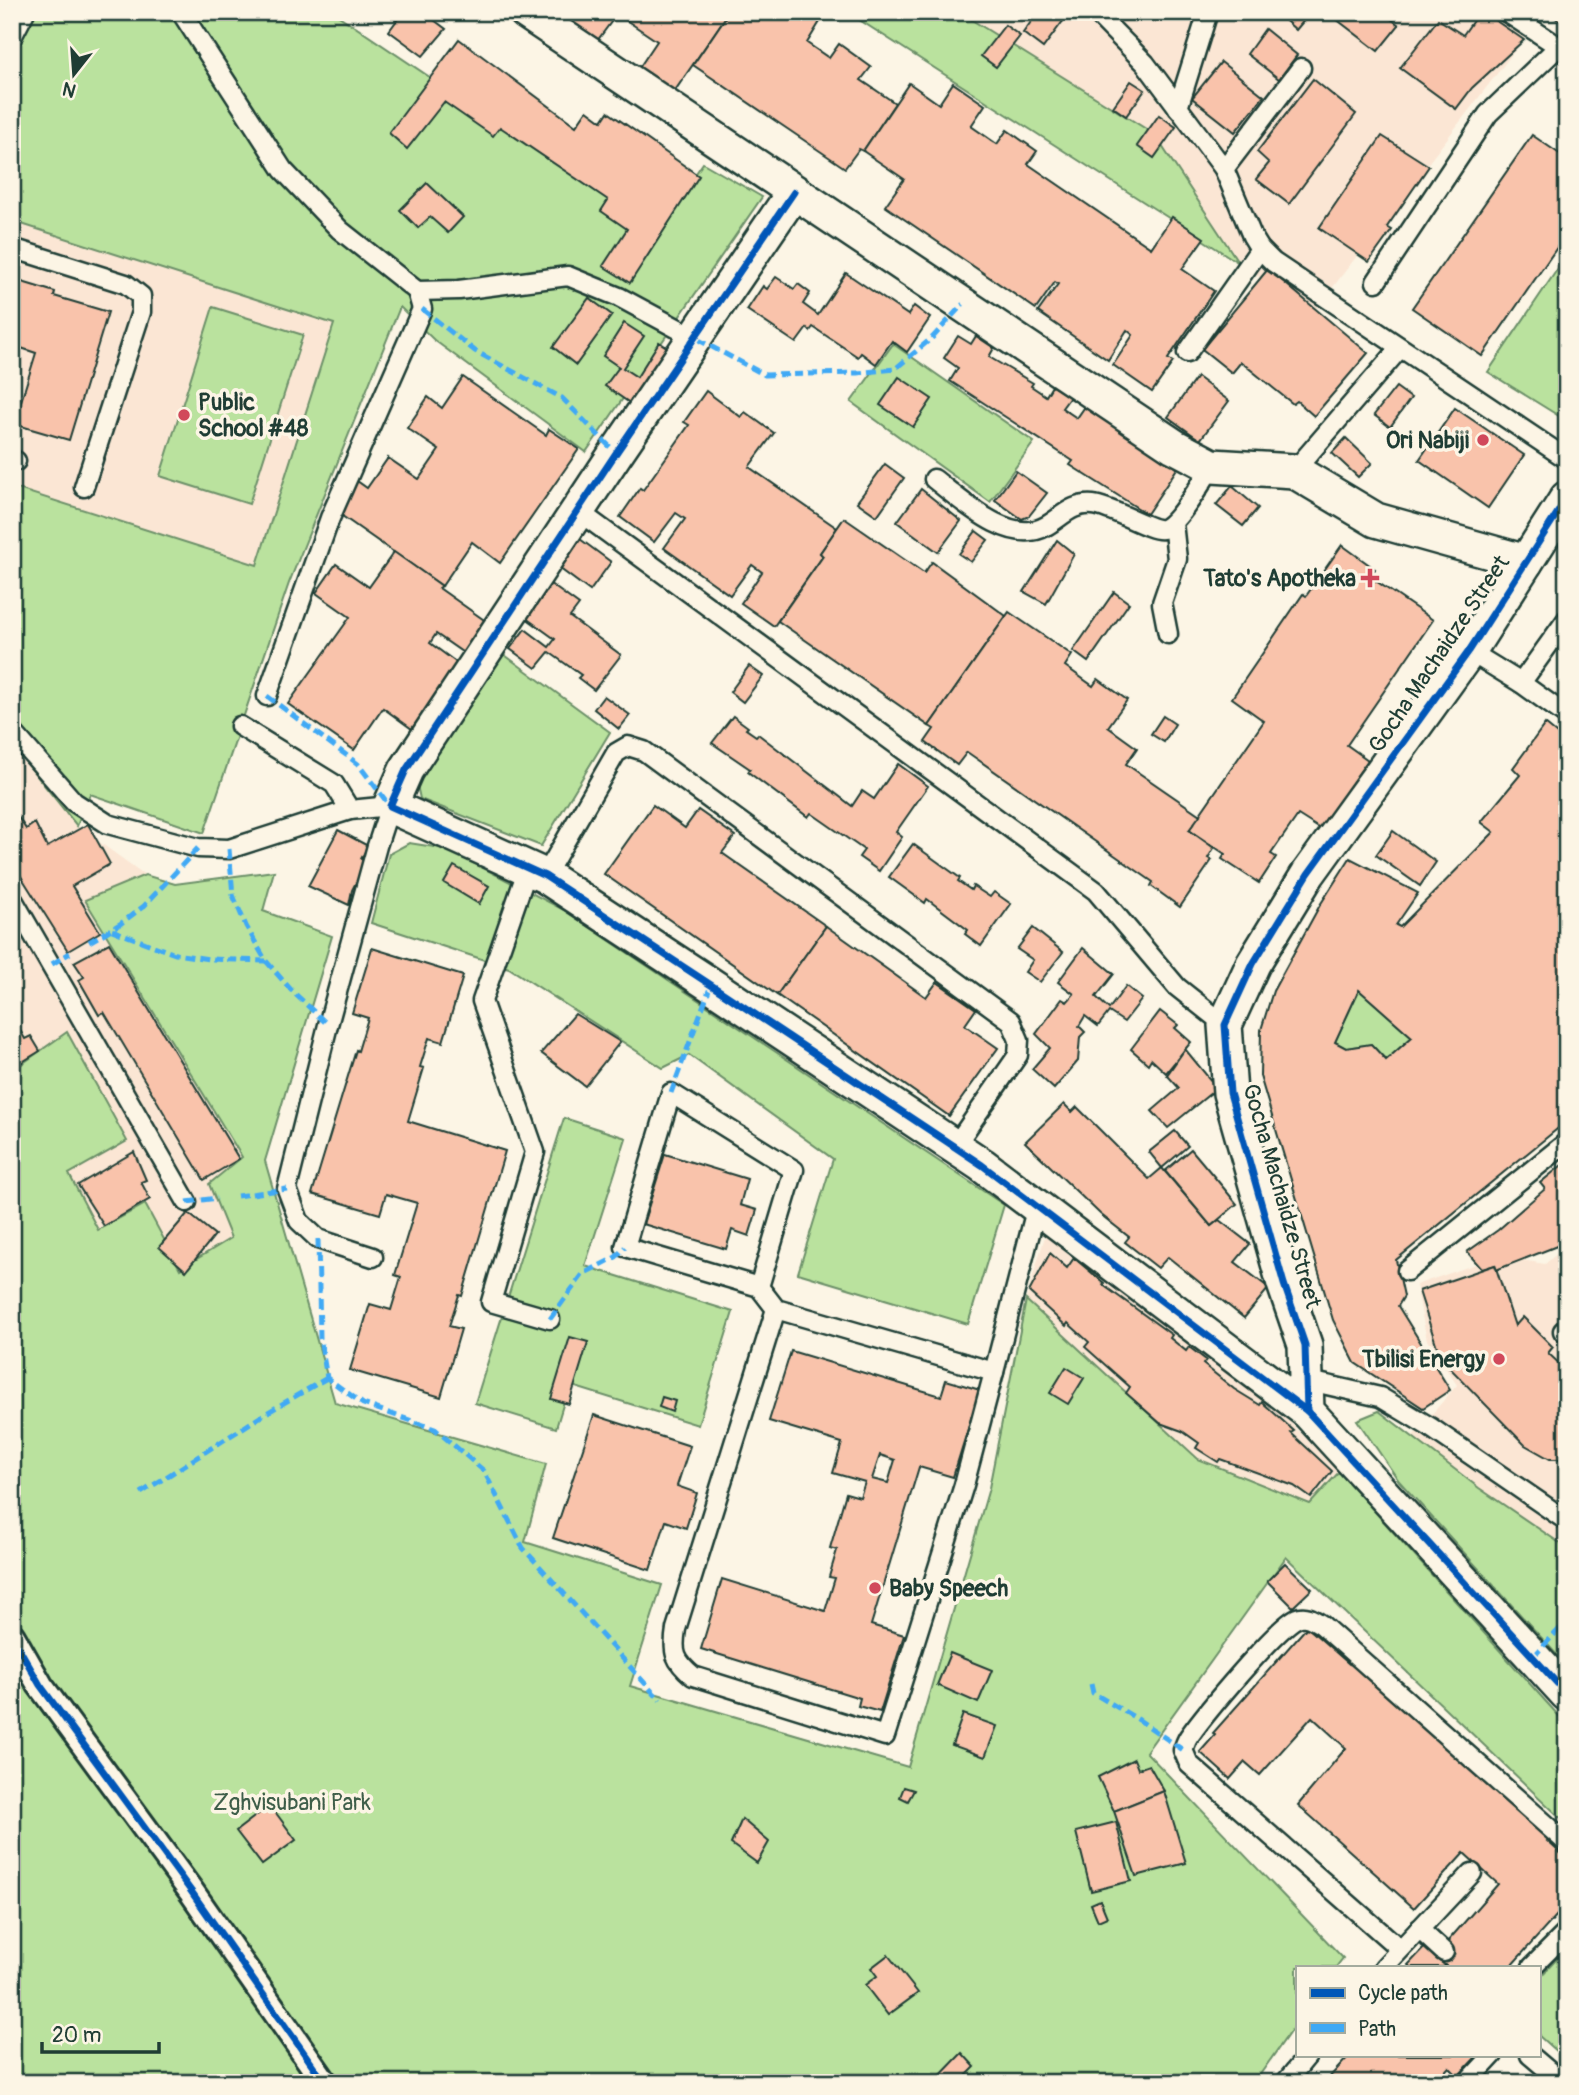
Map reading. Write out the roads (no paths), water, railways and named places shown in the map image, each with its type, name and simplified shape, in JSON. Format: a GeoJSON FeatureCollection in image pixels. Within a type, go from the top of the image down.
{"type":"FeatureCollection","features":[{"type":"Feature","properties":{"kind":"street"},"geometry":{"type":"LineString","coordinates":[[526,12],[1174,446],[1212,466],[1294,471],[1376,520],[1526,562]]}},
{"type":"Feature","properties":{"kind":"street"},"geometry":{"type":"LineString","coordinates":[[794,192],[406,769],[390,806],[536,872],[955,1146],[1306,1395],[1567,1694]]}},
{"type":"Feature","properties":{"kind":"street","name":"Gocha Machaidze Street"},"geometry":{"type":"LineString","coordinates":[[1306,1395],[1305,1345],[1284,1284],[1230,1093],[1225,1025],[1253,964],[1308,874],[1469,651],[1567,499]]}},
{"type":"Feature","properties":{"kind":"street"},"geometry":{"type":"LineString","coordinates":[[12,1636],[40,1685],[191,1891],[325,2083]]}},
{"type":"Feature","properties":{"kind":"lane"},"geometry":{"type":"LineString","coordinates":[[12,37],[25,12]]}},
{"type":"Feature","properties":{"kind":"lane"},"geometry":{"type":"LineString","coordinates":[[181,12],[283,170],[340,230],[417,292],[422,309],[330,518],[267,695]]}},
{"type":"Feature","properties":{"kind":"lane"},"geometry":{"type":"LineString","coordinates":[[1095,12],[1145,64],[1224,169],[1260,249],[1273,262],[1567,459]]}},
{"type":"Feature","properties":{"kind":"lane"},"geometry":{"type":"LineString","coordinates":[[1178,108],[1208,12]]}},
{"type":"Feature","properties":{"kind":"lane"},"geometry":{"type":"LineString","coordinates":[[1376,282],[1488,114],[1563,50],[1506,12]]}},
{"type":"Feature","properties":{"kind":"lane"},"geometry":{"type":"LineString","coordinates":[[1224,169],[1301,68]]}},
{"type":"Feature","properties":{"kind":"lane"},"geometry":{"type":"LineString","coordinates":[[12,248],[126,284],[141,296],[141,312],[84,487]]}},
{"type":"Feature","properties":{"kind":"lane"},"geometry":{"type":"LineString","coordinates":[[1187,353],[1260,249]]}},
{"type":"Feature","properties":{"kind":"lane"},"geometry":{"type":"LineString","coordinates":[[417,292],[460,290],[568,276],[619,297],[696,339]]}},
{"type":"Feature","properties":{"kind":"lane"},"geometry":{"type":"LineString","coordinates":[[1294,471],[1400,348]]}},
{"type":"Feature","properties":{"kind":"lane"},"geometry":{"type":"LineString","coordinates":[[934,480],[998,525],[1018,531],[1036,531],[1068,509],[1089,505],[1110,508],[1152,528],[1163,529],[1173,523],[1212,466]]}},
{"type":"Feature","properties":{"kind":"lane"},"geometry":{"type":"LineString","coordinates":[[578,512],[1096,891],[1177,987],[1225,1025]]}},
{"type":"Feature","properties":{"kind":"lane"},"geometry":{"type":"LineString","coordinates":[[1168,634],[1161,603],[1177,559],[1173,523]]}},
{"type":"Feature","properties":{"kind":"lane"},"geometry":{"type":"LineString","coordinates":[[1521,683],[1567,619]]}},
{"type":"Feature","properties":{"kind":"lane"},"geometry":{"type":"LineString","coordinates":[[1469,651],[1567,716]]}},
{"type":"Feature","properties":{"kind":"lane"},"geometry":{"type":"LineString","coordinates":[[240,726],[334,784],[351,810]]}},
{"type":"Feature","properties":{"kind":"lane"},"geometry":{"type":"LineString","coordinates":[[12,731],[74,802],[108,824],[198,848],[229,849],[351,810],[390,806],[328,1025],[287,1189],[299,1221],[318,1239],[373,1257]]}},
{"type":"Feature","properties":{"kind":"lane"},"geometry":{"type":"LineString","coordinates":[[550,1319],[491,1302],[535,1152],[482,1001],[536,872],[616,753],[628,746],[644,751],[1011,1021],[1019,1040],[1018,1055],[955,1146]]}},
{"type":"Feature","properties":{"kind":"lane"},"geometry":{"type":"LineString","coordinates":[[12,898],[187,1202]]}},
{"type":"Feature","properties":{"kind":"lane"},"geometry":{"type":"LineString","coordinates":[[759,1287],[794,1170],[671,1093],[625,1247],[759,1287],[776,1309],[994,1373]]}},
{"type":"Feature","properties":{"kind":"lane"},"geometry":{"type":"LineString","coordinates":[[1407,1271],[1567,1142]]}},
{"type":"Feature","properties":{"kind":"lane"},"geometry":{"type":"LineString","coordinates":[[776,1309],[673,1644],[678,1663],[693,1676],[885,1736],[964,1485],[1037,1206]]}},
{"type":"Feature","properties":{"kind":"lane"},"geometry":{"type":"LineString","coordinates":[[1306,1395],[1380,1397],[1430,1427],[1567,1521]]}},
{"type":"Feature","properties":{"kind":"lane"},"geometry":{"type":"LineString","coordinates":[[1400,1949],[1189,1764],[1183,1751],[1188,1738],[1214,1706],[1280,1631],[1299,1617],[1311,1617],[1322,1625],[1567,1843]]}},
{"type":"Feature","properties":{"kind":"lane"},"geometry":{"type":"LineString","coordinates":[[1385,1966],[1472,1873]]}},
{"type":"Feature","properties":{"kind":"lane"},"geometry":{"type":"LineString","coordinates":[[1419,1929],[1444,1952]]}},
{"type":"Feature","properties":{"kind":"lane"},"geometry":{"type":"LineString","coordinates":[[1533,1966],[1567,1932]]}},
{"type":"Feature","properties":{"kind":"lane"},"geometry":{"type":"LineString","coordinates":[[1285,2083],[1307,2056]]}},
{"type":"Feature","properties":{"kind":"lane"},"geometry":{"type":"LineString","coordinates":[[1467,2083],[1492,2056]]}},
{"type":"Feature","properties":{"kind":"lane"},"geometry":{"type":"LineString","coordinates":[[1531,2056],[1563,2083]]}},
{"type":"Feature","properties":{"kind":"place","name":"Public School #48"},"geometry":{"type":"Point","coordinates":[184,415]}},
{"type":"Feature","properties":{"kind":"place","name":"Ori Nabiji"},"geometry":{"type":"Point","coordinates":[1483,440]}},
{"type":"Feature","properties":{"kind":"place","name":"Tato's Apotheka"},"geometry":{"type":"Point","coordinates":[1370,578]}},
{"type":"Feature","properties":{"kind":"place","name":"Tbilisi Energy"},"geometry":{"type":"Point","coordinates":[1499,1359]}},
{"type":"Feature","properties":{"kind":"place","name":"Baby Speech"},"geometry":{"type":"Point","coordinates":[875,1588]}},
{"type":"Feature","properties":{"kind":"park label","name":"Zghvisubani Park"},"geometry":{"type":"Point","coordinates":[292,1802]}}]}
